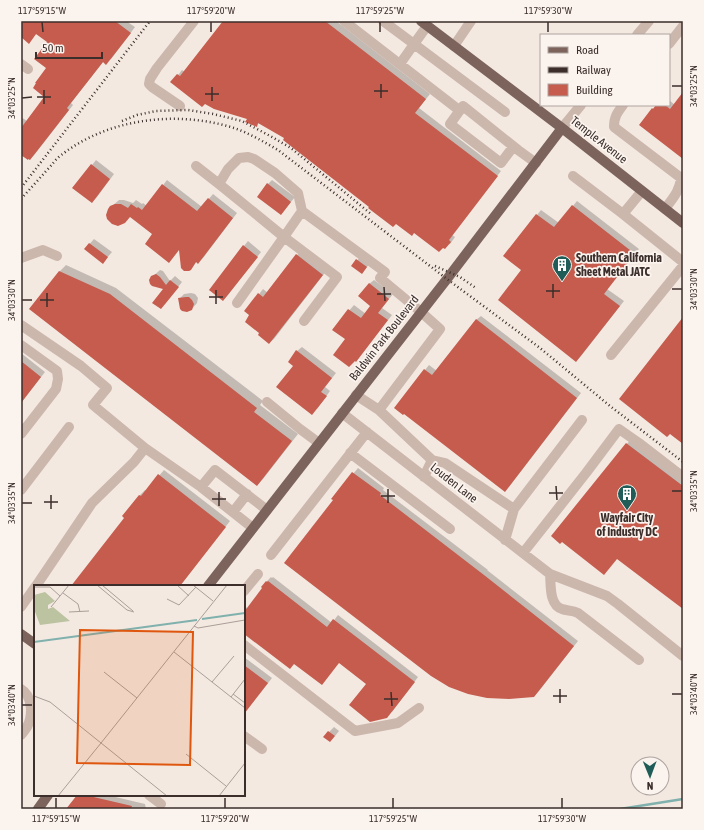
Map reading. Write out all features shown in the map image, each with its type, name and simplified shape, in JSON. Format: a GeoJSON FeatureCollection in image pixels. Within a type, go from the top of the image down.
{"type":"FeatureCollection","features":[{"type":"Feature","properties":{"kind":"main road","name":"Temple Avenue"},"geometry":{"type":"LineString","coordinates":[[424,23],[562,128],[683,223]]}},
{"type":"Feature","properties":{"kind":"main road","name":"Baldwin Park Boulevard"},"geometry":{"type":"LineString","coordinates":[[209,585],[562,128]]}},
{"type":"Feature","properties":{"kind":"main road"},"geometry":{"type":"LineString","coordinates":[[21,634],[34,643]]}},
{"type":"Feature","properties":{"kind":"main road"},"geometry":{"type":"LineString","coordinates":[[38,809],[47,796]]}},
{"type":"Feature","properties":{"kind":"street"},"geometry":{"type":"LineString","coordinates":[[180,106],[149,84],[150,79],[157,68],[194,21]]}},
{"type":"Feature","properties":{"kind":"street"},"geometry":{"type":"LineString","coordinates":[[344,21],[459,110]]}},
{"type":"Feature","properties":{"kind":"street"},"geometry":{"type":"LineString","coordinates":[[383,21],[505,112]]}},
{"type":"Feature","properties":{"kind":"street"},"geometry":{"type":"LineString","coordinates":[[638,34],[648,21]]}},
{"type":"Feature","properties":{"kind":"street"},"geometry":{"type":"LineString","coordinates":[[454,46],[468,22]]}},
{"type":"Feature","properties":{"kind":"street"},"geometry":{"type":"LineString","coordinates":[[400,64],[414,44],[424,23]]}},
{"type":"Feature","properties":{"kind":"street"},"geometry":{"type":"LineString","coordinates":[[670,43],[683,26]]}},
{"type":"Feature","properties":{"kind":"street"},"geometry":{"type":"LineString","coordinates":[[513,147],[501,163],[450,124],[463,106],[513,147],[536,163]]}},
{"type":"Feature","properties":{"kind":"street","name":"Baldwin Park Boulevard"},"geometry":{"type":"LineString","coordinates":[[562,128],[580,106]]}},
{"type":"Feature","properties":{"kind":"street"},"geometry":{"type":"LineString","coordinates":[[622,106],[616,114],[614,127],[680,178],[678,190],[665,209]]}},
{"type":"Feature","properties":{"kind":"street"},"geometry":{"type":"LineString","coordinates":[[219,184],[228,169],[239,158],[248,157],[254,159],[275,173],[298,194],[302,211],[385,272],[380,278],[440,328],[379,410]]}},
{"type":"Feature","properties":{"kind":"street"},"geometry":{"type":"LineString","coordinates":[[196,166],[284,237],[337,277],[304,320]]}},
{"type":"Feature","properties":{"kind":"street"},"geometry":{"type":"LineString","coordinates":[[573,176],[683,262]]}},
{"type":"Feature","properties":{"kind":"street"},"geometry":{"type":"LineString","coordinates":[[623,214],[642,191]]}},
{"type":"Feature","properties":{"kind":"street"},"geometry":{"type":"LineString","coordinates":[[237,303],[302,211]]}},
{"type":"Feature","properties":{"kind":"street"},"geometry":{"type":"LineString","coordinates":[[21,258],[43,250],[57,256]]}},
{"type":"Feature","properties":{"kind":"street"},"geometry":{"type":"LineString","coordinates":[[610,355],[683,266]]}},
{"type":"Feature","properties":{"kind":"street"},"geometry":{"type":"LineString","coordinates":[[21,325],[81,366],[107,388],[93,405],[145,448],[201,487],[253,528]]}},
{"type":"Feature","properties":{"kind":"street"},"geometry":{"type":"LineString","coordinates":[[21,345],[57,371],[58,379],[56,389],[21,434]]}},
{"type":"Feature","properties":{"kind":"street"},"geometry":{"type":"LineString","coordinates":[[356,395],[379,410],[432,460],[445,463],[514,509]]}},
{"type":"Feature","properties":{"kind":"street"},"geometry":{"type":"LineString","coordinates":[[267,402],[319,443]]}},
{"type":"Feature","properties":{"kind":"street","name":"Louden Lane"},"geometry":{"type":"LineString","coordinates":[[342,413],[550,574],[607,596],[683,656]]}},
{"type":"Feature","properties":{"kind":"street"},"geometry":{"type":"LineString","coordinates":[[505,540],[514,509],[582,420]]}},
{"type":"Feature","properties":{"kind":"street"},"geometry":{"type":"LineString","coordinates":[[21,490],[69,427]]}},
{"type":"Feature","properties":{"kind":"street"},"geometry":{"type":"LineString","coordinates":[[523,553],[619,429],[683,477]]}},
{"type":"Feature","properties":{"kind":"street"},"geometry":{"type":"LineString","coordinates":[[271,555],[367,432]]}},
{"type":"Feature","properties":{"kind":"street"},"geometry":{"type":"LineString","coordinates":[[36,585],[92,504],[134,462],[145,448]]}},
{"type":"Feature","properties":{"kind":"street"},"geometry":{"type":"LineString","coordinates":[[350,453],[450,530]]}},
{"type":"Feature","properties":{"kind":"street"},"geometry":{"type":"LineString","coordinates":[[424,477],[432,460]]}},
{"type":"Feature","properties":{"kind":"street"},"geometry":{"type":"LineString","coordinates":[[201,487],[215,470],[267,510]]}},
{"type":"Feature","properties":{"kind":"street"},"geometry":{"type":"LineString","coordinates":[[233,512],[247,494]]}},
{"type":"Feature","properties":{"kind":"street"},"geometry":{"type":"LineString","coordinates":[[245,591],[258,574]]}},
{"type":"Feature","properties":{"kind":"street"},"geometry":{"type":"LineString","coordinates":[[550,574],[554,603],[556,605],[562,610],[571,610],[578,613],[639,660]]}},
{"type":"Feature","properties":{"kind":"street"},"geometry":{"type":"LineString","coordinates":[[21,607],[34,588]]}},
{"type":"Feature","properties":{"kind":"street"},"geometry":{"type":"LineString","coordinates":[[245,646],[355,731],[398,723],[419,708]]}},
{"type":"Feature","properties":{"kind":"street"},"geometry":{"type":"LineString","coordinates":[[21,689],[25,691],[30,703],[30,717],[27,727],[21,735]]}},
{"type":"Feature","properties":{"kind":"street"},"geometry":{"type":"LineString","coordinates":[[245,737],[262,749]]}},
{"type":"Feature","properties":{"kind":"street"},"geometry":{"type":"LineString","coordinates":[[150,796],[161,804]]}},
{"type":"Feature","properties":{"kind":"building"},"geometry":{"type":"Polygon","coordinates":[[[21,21],[115,21],[131,33],[106,65],[103,62],[67,108],[69,110],[30,160],[21,155],[21,128],[44,97],[33,88],[46,68],[34,59],[47,42],[36,34],[29,44],[21,37],[21,21]]]}},
{"type":"Feature","properties":{"kind":"building"},"geometry":{"type":"Polygon","coordinates":[[[223,21],[325,21],[426,99],[415,113],[498,176],[449,240],[451,242],[445,249],[443,248],[439,252],[414,233],[412,236],[396,224],[393,227],[283,140],[284,138],[258,123],[257,127],[245,122],[247,119],[214,109],[205,104],[202,107],[170,82],[177,74],[180,76],[223,21]]]}},
{"type":"Feature","properties":{"kind":"building"},"geometry":{"type":"Polygon","coordinates":[[[683,92],[683,159],[639,125],[655,106],[666,106],[670,109],[683,92]]]}},
{"type":"Feature","properties":{"kind":"building"},"geometry":{"type":"Polygon","coordinates":[[[91,164],[110,179],[92,203],[72,188],[91,164]]]}},
{"type":"Feature","properties":{"kind":"building"},"geometry":{"type":"Polygon","coordinates":[[[267,183],[291,202],[281,215],[257,197],[267,183]]]}},
{"type":"Feature","properties":{"kind":"building"},"geometry":{"type":"Polygon","coordinates":[[[162,184],[197,211],[208,198],[233,218],[198,264],[196,262],[189,271],[184,271],[181,268],[179,250],[169,263],[145,244],[152,234],[130,217],[125,223],[118,226],[112,224],[107,219],[106,215],[108,209],[110,206],[115,204],[121,204],[128,208],[131,204],[142,210],[162,184]]]}},
{"type":"Feature","properties":{"kind":"building","name":"Southern California Sheet Metal JATC"},"geometry":{"type":"Polygon","coordinates":[[[572,205],[635,254],[604,294],[620,306],[576,362],[498,300],[521,270],[503,256],[536,214],[554,227],[572,205]]]}},
{"type":"Feature","properties":{"kind":"building"},"geometry":{"type":"Polygon","coordinates":[[[89,243],[108,257],[103,264],[84,249],[89,243]]]}},
{"type":"Feature","properties":{"kind":"building"},"geometry":{"type":"Polygon","coordinates":[[[243,245],[258,257],[223,301],[209,290],[243,245]]]}},
{"type":"Feature","properties":{"kind":"building"},"geometry":{"type":"Polygon","coordinates":[[[296,254],[323,275],[269,344],[258,335],[259,333],[245,322],[249,315],[244,311],[258,293],[263,297],[296,254]]]}},
{"type":"Feature","properties":{"kind":"building"},"geometry":{"type":"Polygon","coordinates":[[[356,259],[367,267],[362,274],[351,266],[356,259]]]}},
{"type":"Feature","properties":{"kind":"building"},"geometry":{"type":"Polygon","coordinates":[[[59,271],[110,294],[257,408],[254,412],[292,441],[257,486],[29,309],[59,271]]]}},
{"type":"Feature","properties":{"kind":"building"},"geometry":{"type":"Polygon","coordinates":[[[156,274],[166,285],[170,280],[179,287],[161,309],[152,303],[163,289],[150,284],[149,280],[151,276],[156,274]]]}},
{"type":"Feature","properties":{"kind":"building"},"geometry":{"type":"Polygon","coordinates":[[[369,283],[389,299],[378,313],[388,320],[356,362],[355,361],[349,367],[333,355],[345,339],[332,330],[348,309],[361,318],[370,306],[358,296],[369,283]]]}},
{"type":"Feature","properties":{"kind":"building"},"geometry":{"type":"Polygon","coordinates":[[[189,297],[194,304],[192,310],[187,312],[182,311],[180,309],[178,298],[189,297]]]}},
{"type":"Feature","properties":{"kind":"building"},"geometry":{"type":"Polygon","coordinates":[[[683,317],[683,444],[670,434],[667,437],[619,399],[683,317]]]}},
{"type":"Feature","properties":{"kind":"building"},"geometry":{"type":"Polygon","coordinates":[[[476,319],[577,398],[505,492],[404,414],[403,415],[394,408],[424,369],[432,375],[476,319]]]}},
{"type":"Feature","properties":{"kind":"building"},"geometry":{"type":"Polygon","coordinates":[[[296,350],[332,378],[321,392],[327,396],[312,415],[276,387],[293,366],[288,362],[296,350]]]}},
{"type":"Feature","properties":{"kind":"building"},"geometry":{"type":"Polygon","coordinates":[[[21,361],[41,377],[21,403],[21,361]]]}},
{"type":"Feature","properties":{"kind":"building","name":"Wayfair City of Industry DC"},"geometry":{"type":"Polygon","coordinates":[[[626,443],[683,486],[683,609],[617,559],[604,575],[562,542],[560,544],[551,536],[626,443]]]}},
{"type":"Feature","properties":{"kind":"building"},"geometry":{"type":"Polygon","coordinates":[[[352,472],[381,493],[380,495],[574,646],[534,697],[509,699],[487,698],[468,694],[449,687],[431,676],[284,563],[333,500],[331,499],[352,472]]]}},
{"type":"Feature","properties":{"kind":"building"},"geometry":{"type":"Polygon","coordinates":[[[158,474],[226,527],[181,585],[72,585],[124,518],[122,516],[139,495],[141,496],[158,474]]]}},
{"type":"Feature","properties":{"kind":"building"},"geometry":{"type":"Polygon","coordinates":[[[266,581],[268,581],[327,627],[333,619],[415,682],[387,718],[370,722],[349,705],[366,684],[339,663],[322,685],[294,664],[290,669],[245,635],[245,611],[262,588],[261,587],[266,581]]]}},
{"type":"Feature","properties":{"kind":"building"},"geometry":{"type":"Polygon","coordinates":[[[245,666],[268,683],[245,713],[245,666]]]}},
{"type":"Feature","properties":{"kind":"building"},"geometry":{"type":"Polygon","coordinates":[[[328,731],[335,736],[330,742],[323,737],[328,731]]]}},
{"type":"Feature","properties":{"kind":"building"},"geometry":{"type":"Polygon","coordinates":[[[76,796],[89,796],[132,806],[131,809],[66,809],[76,796]]]}},
{"type":"Feature","properties":{"kind":"waterway"},"geometry":{"type":"LineString","coordinates":[[620,809],[683,799]]}},
{"type":"Feature","properties":{"kind":"railway"},"geometry":{"type":"LineString","coordinates":[[21,188],[150,21]]}},
{"type":"Feature","properties":{"kind":"railway"},"geometry":{"type":"LineString","coordinates":[[122,121],[137,115],[156,111],[188,110],[242,121],[291,148],[371,214]]}},
{"type":"Feature","properties":{"kind":"railway"},"geometry":{"type":"LineString","coordinates":[[21,199],[60,156],[79,143],[99,133],[121,126],[144,121],[190,119],[212,122],[240,130],[278,150],[540,348],[610,406],[683,462]]}},
{"type":"Feature","properties":{"kind":"railway"},"geometry":{"type":"LineString","coordinates":[[435,266],[460,277],[476,288]]}},
{"type":"Feature","properties":{"kind":"place","name":"Southern California Sheet Metal JATC"},"geometry":{"type":"Point","coordinates":[562,282]}},
{"type":"Feature","properties":{"kind":"place","name":"Wayfair City of Industry DC"},"geometry":{"type":"Point","coordinates":[627,511]}}]}
